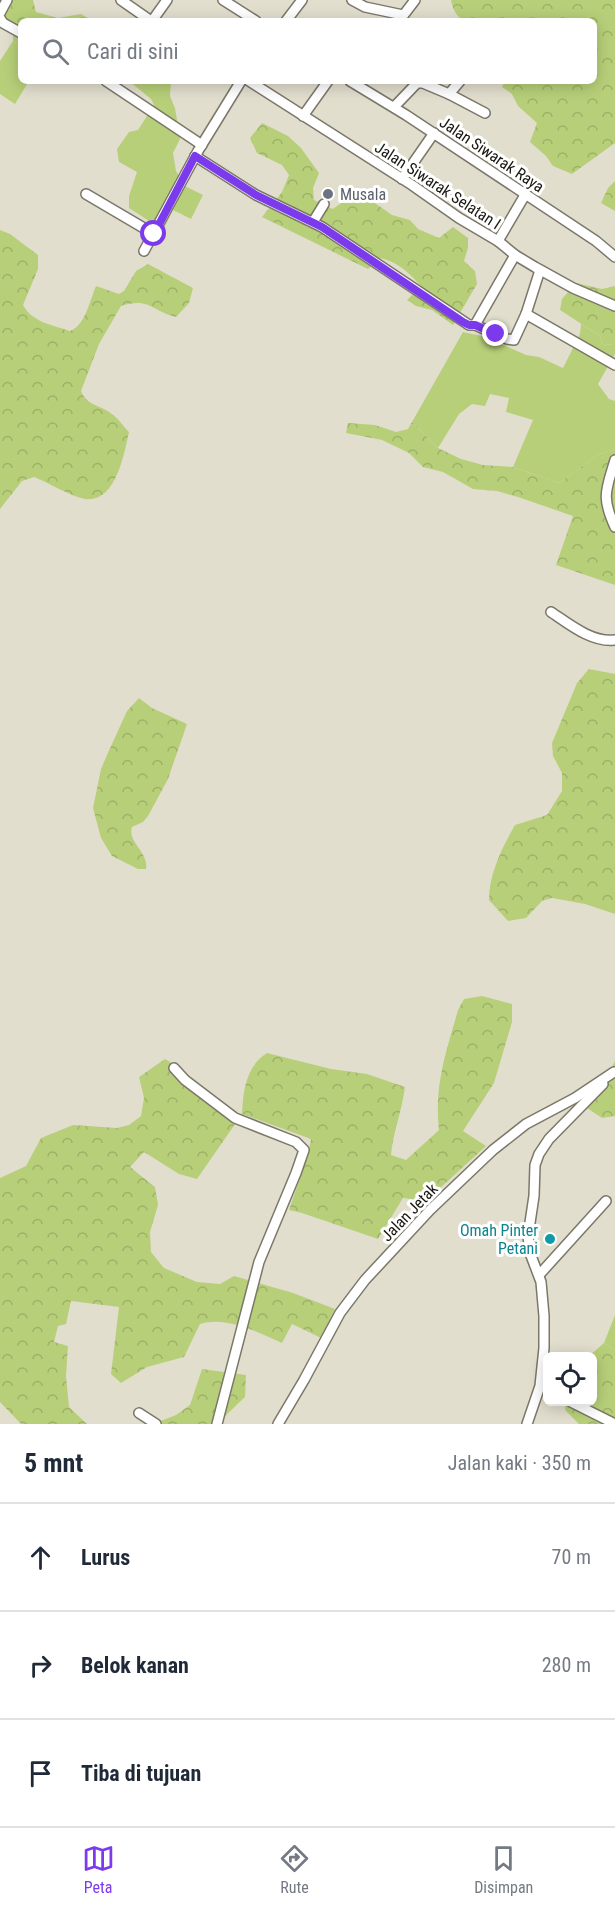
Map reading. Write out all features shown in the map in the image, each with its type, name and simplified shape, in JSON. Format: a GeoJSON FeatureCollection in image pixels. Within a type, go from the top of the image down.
{"type":"FeatureCollection","features":[{"type":"Feature","properties":{"kind":"street"},"geometry":{"type":"LineString","coordinates":[[0,13],[7,0]]}},
{"type":"Feature","properties":{"kind":"street"},"geometry":{"type":"LineString","coordinates":[[121,0],[148,18]]}},
{"type":"Feature","properties":{"kind":"street"},"geometry":{"type":"LineString","coordinates":[[154,18],[166,0]]}},
{"type":"Feature","properties":{"kind":"street"},"geometry":{"type":"LineString","coordinates":[[223,0],[251,18]]}},
{"type":"Feature","properties":{"kind":"street"},"geometry":{"type":"LineString","coordinates":[[288,18],[302,0]]}},
{"type":"Feature","properties":{"kind":"street"},"geometry":{"type":"LineString","coordinates":[[352,0],[365,7],[401,18],[415,0]]}},
{"type":"Feature","properties":{"kind":"street"},"geometry":{"type":"LineString","coordinates":[[0,18],[3,23],[18,31]]}},
{"type":"Feature","properties":{"kind":"street"},"geometry":{"type":"LineString","coordinates":[[112,84],[202,145]]}},
{"type":"Feature","properties":{"kind":"street"},"geometry":{"type":"LineString","coordinates":[[144,251],[195,156],[239,84]]}},
{"type":"Feature","properties":{"kind":"street","name":"Jalan Siwarak Selatan I"},"geometry":{"type":"LineString","coordinates":[[254,84],[498,241],[515,255],[573,288],[615,306]]}},
{"type":"Feature","properties":{"kind":"street"},"geometry":{"type":"LineString","coordinates":[[303,116],[326,84]]}},
{"type":"Feature","properties":{"kind":"street","name":"Jalan Siwarak Raya"},"geometry":{"type":"LineString","coordinates":[[357,84],[596,241],[615,257]]}},
{"type":"Feature","properties":{"kind":"street"},"geometry":{"type":"LineString","coordinates":[[394,107],[416,84]]}},
{"type":"Feature","properties":{"kind":"street"},"geometry":{"type":"LineString","coordinates":[[423,84],[449,94],[485,113]]}},
{"type":"Feature","properties":{"kind":"street"},"geometry":{"type":"LineString","coordinates":[[449,94],[457,84]]}},
{"type":"Feature","properties":{"kind":"street"},"geometry":{"type":"LineString","coordinates":[[402,179],[434,133]]}},
{"type":"Feature","properties":{"kind":"street"},"geometry":{"type":"LineString","coordinates":[[195,156],[256,195],[313,222],[463,322],[507,339],[514,340],[526,314],[540,270]]}},
{"type":"Feature","properties":{"kind":"street"},"geometry":{"type":"LineString","coordinates":[[86,194],[154,234]]}},
{"type":"Feature","properties":{"kind":"street"},"geometry":{"type":"LineString","coordinates":[[498,241],[525,195]]}},
{"type":"Feature","properties":{"kind":"street"},"geometry":{"type":"LineString","coordinates":[[313,222],[324,204]]}},
{"type":"Feature","properties":{"kind":"street"},"geometry":{"type":"LineString","coordinates":[[475,325],[515,255]]}},
{"type":"Feature","properties":{"kind":"street"},"geometry":{"type":"LineString","coordinates":[[526,314],[615,365]]}},
{"type":"Feature","properties":{"kind":"street"},"geometry":{"type":"LineString","coordinates":[[615,460],[605,493],[605,501],[615,527]]}},
{"type":"Feature","properties":{"kind":"street"},"geometry":{"type":"LineString","coordinates":[[550,612],[592,637],[604,641],[615,640]]}},
{"type":"Feature","properties":{"kind":"street"},"geometry":{"type":"LineString","coordinates":[[174,1068],[185,1080],[235,1118],[296,1142],[304,1150],[259,1262],[217,1424]]}},
{"type":"Feature","properties":{"kind":"street"},"geometry":{"type":"LineString","coordinates":[[544,1352],[544,1316],[539,1275],[530,1253],[528,1236],[536,1165],[539,1154],[549,1139],[615,1072]]}},
{"type":"Feature","properties":{"kind":"street","name":"Jalan Jetak"},"geometry":{"type":"LineString","coordinates":[[278,1424],[340,1313],[365,1280],[430,1210],[493,1150],[526,1125],[575,1098],[615,1072]]}},
{"type":"Feature","properties":{"kind":"street"},"geometry":{"type":"LineString","coordinates":[[539,1275],[606,1201]]}},
{"type":"Feature","properties":{"kind":"street"},"geometry":{"type":"LineString","coordinates":[[527,1424],[543,1390]]}},
{"type":"Feature","properties":{"kind":"street"},"geometry":{"type":"LineString","coordinates":[[581,1406],[615,1424]]}},
{"type":"Feature","properties":{"kind":"street"},"geometry":{"type":"LineString","coordinates":[[140,1413],[156,1424]]}},
{"type":"Feature","properties":{"kind":"green space"},"geometry":{"type":"Polygon","coordinates":[[[0,0],[33,0],[36,12],[58,18],[18,18],[18,44],[13,41],[13,35],[0,25],[0,0]]]}},
{"type":"Feature","properties":{"kind":"green space"},"geometry":{"type":"Polygon","coordinates":[[[451,0],[615,0],[615,143],[572,174],[553,166],[546,156],[530,142],[537,123],[518,106],[512,94],[502,87],[504,84],[597,84],[597,18],[460,18],[451,0]]]}},
{"type":"Feature","properties":{"kind":"green space"},"geometry":{"type":"Polygon","coordinates":[[[81,14],[88,18],[58,18],[81,14]]]}},
{"type":"Feature","properties":{"kind":"green space"},"geometry":{"type":"Polygon","coordinates":[[[13,41],[18,44],[18,84],[27,84],[15,104],[0,94],[0,61],[13,41]]]}},
{"type":"Feature","properties":{"kind":"green space"},"geometry":{"type":"Polygon","coordinates":[[[133,84],[171,84],[170,96],[175,108],[180,139],[173,153],[176,171],[185,186],[203,195],[191,219],[173,210],[163,230],[129,208],[129,196],[137,172],[119,162],[117,149],[129,132],[138,130],[154,105],[151,99],[133,84]]]}},
{"type":"Feature","properties":{"kind":"green space"},"geometry":{"type":"Polygon","coordinates":[[[262,123],[288,136],[301,148],[319,173],[313,188],[314,200],[333,209],[348,198],[369,199],[392,215],[410,220],[418,229],[439,238],[453,227],[468,238],[464,261],[475,271],[477,284],[453,325],[432,310],[416,306],[407,300],[421,286],[397,265],[380,258],[368,269],[262,217],[282,192],[289,175],[282,165],[257,153],[250,138],[262,123]]]}},
{"type":"Feature","properties":{"kind":"green space"},"geometry":{"type":"Polygon","coordinates":[[[615,181],[615,211],[601,203],[608,188],[615,181]]]}},
{"type":"Feature","properties":{"kind":"green space"},"geometry":{"type":"Polygon","coordinates":[[[0,230],[10,234],[38,255],[38,269],[23,305],[27,311],[43,322],[70,331],[80,324],[96,286],[119,294],[124,291],[136,271],[148,264],[193,288],[189,303],[176,317],[145,304],[121,306],[99,344],[81,391],[87,400],[108,411],[129,432],[117,475],[104,493],[96,498],[79,497],[34,477],[22,481],[0,509],[0,230]]]}},
{"type":"Feature","properties":{"kind":"green space"},"geometry":{"type":"Polygon","coordinates":[[[576,283],[602,289],[615,286],[615,344],[602,345],[600,336],[560,310],[562,299],[576,283]]]}},
{"type":"Feature","properties":{"kind":"green space"},"geometry":{"type":"Polygon","coordinates":[[[581,324],[600,336],[602,345],[615,344],[615,354],[598,384],[609,399],[615,401],[615,449],[599,454],[559,483],[513,467],[533,420],[506,412],[509,398],[490,394],[485,406],[472,404],[459,414],[438,448],[412,422],[463,332],[486,337],[563,368],[580,334],[581,324]]]}},
{"type":"Feature","properties":{"kind":"green space"},"geometry":{"type":"Polygon","coordinates":[[[412,422],[438,448],[461,459],[483,465],[513,467],[559,483],[599,454],[615,449],[615,585],[556,565],[573,516],[497,491],[473,489],[443,472],[423,467],[409,453],[382,440],[346,433],[348,423],[375,425],[396,432],[408,429],[412,422]]]}},
{"type":"Feature","properties":{"kind":"green space"},"geometry":{"type":"Polygon","coordinates":[[[589,669],[615,674],[615,914],[585,904],[552,898],[542,901],[526,918],[508,921],[489,900],[494,871],[515,825],[547,815],[562,791],[562,773],[553,756],[552,743],[577,683],[589,669]]]}},
{"type":"Feature","properties":{"kind":"green space"},"geometry":{"type":"Polygon","coordinates":[[[139,698],[152,708],[187,724],[168,779],[148,816],[143,822],[132,827],[132,838],[144,857],[146,869],[138,869],[112,856],[101,838],[93,808],[101,769],[127,711],[139,698]]]}},
{"type":"Feature","properties":{"kind":"green space"},"geometry":{"type":"Polygon","coordinates":[[[482,996],[512,1004],[512,1022],[494,1083],[463,1131],[486,1146],[426,1201],[403,1198],[378,1239],[289,1210],[308,1155],[311,1139],[242,1114],[243,1097],[250,1072],[260,1058],[267,1053],[331,1069],[367,1074],[405,1087],[391,1155],[406,1160],[439,1130],[438,1098],[442,1069],[458,1010],[464,999],[482,996]]]}},
{"type":"Feature","properties":{"kind":"green space"},"geometry":{"type":"Polygon","coordinates":[[[165,1059],[234,1113],[242,1114],[197,1179],[179,1174],[144,1152],[130,1167],[155,1187],[158,1205],[150,1232],[151,1252],[164,1268],[197,1282],[220,1284],[234,1276],[293,1293],[335,1309],[321,1338],[292,1324],[282,1343],[231,1324],[210,1322],[200,1324],[184,1357],[147,1367],[121,1383],[111,1374],[119,1307],[71,1301],[66,1324],[58,1326],[54,1342],[68,1346],[66,1376],[69,1407],[87,1424],[21,1424],[0,1402],[0,1178],[26,1166],[41,1138],[73,1125],[117,1128],[129,1125],[141,1116],[144,1098],[139,1077],[165,1059]]]}},
{"type":"Feature","properties":{"kind":"green space"},"geometry":{"type":"Polygon","coordinates":[[[615,1061],[615,1116],[602,1118],[587,1108],[588,1095],[585,1085],[612,1067],[615,1061]]]}},
{"type":"Feature","properties":{"kind":"green space"},"geometry":{"type":"Polygon","coordinates":[[[615,1315],[615,1350],[604,1343],[615,1315]]]}},
{"type":"Feature","properties":{"kind":"green space"},"geometry":{"type":"Polygon","coordinates":[[[604,1343],[615,1350],[615,1424],[579,1424],[565,1410],[566,1406],[597,1406],[597,1352],[594,1352],[604,1343]]]}},
{"type":"Feature","properties":{"kind":"green space"},"geometry":{"type":"Polygon","coordinates":[[[202,1369],[246,1375],[245,1397],[215,1424],[153,1424],[176,1415],[190,1405],[202,1369]]]}},
{"type":"Feature","properties":{"kind":"place","name":"Musala"},"geometry":{"type":"Point","coordinates":[328,194]}},
{"type":"Feature","properties":{"kind":"place","name":"Omah Pinter Petani"},"geometry":{"type":"Point","coordinates":[550,1239]}},
{"type":"Feature","properties":{"kind":"route"},"geometry":{"type":"LineString","coordinates":[[154,234],[195,156],[256,195],[322,227],[463,322],[496,334]]}}]}
